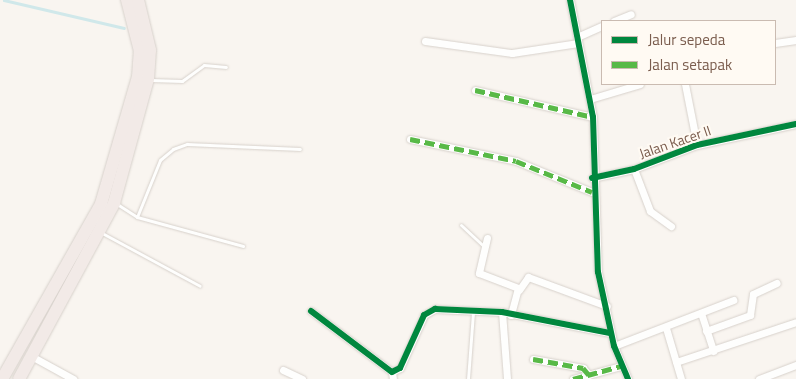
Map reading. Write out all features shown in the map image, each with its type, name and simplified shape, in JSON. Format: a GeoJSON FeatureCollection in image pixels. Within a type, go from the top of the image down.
{"type":"FeatureCollection","features":[{"type":"Feature","properties":{"kind":"highway"},"geometry":{"type":"LineString","coordinates":[[19,379],[33,357],[75,270],[101,232],[114,203],[135,105],[140,51],[127,0]]}},
{"type":"Feature","properties":{"kind":"highway"},"geometry":{"type":"LineString","coordinates":[[2,379],[92,226],[135,105],[148,79],[150,50],[138,0]]}},
{"type":"Feature","properties":{"kind":"street"},"geometry":{"type":"LineString","coordinates":[[570,0],[593,117],[592,192],[598,272],[607,306],[610,332],[621,366],[628,379]]}},
{"type":"Feature","properties":{"kind":"street"},"geometry":{"type":"LineString","coordinates":[[617,20],[632,14]]}},
{"type":"Feature","properties":{"kind":"street"},"geometry":{"type":"LineString","coordinates":[[425,41],[512,53],[577,40],[601,27]]}},
{"type":"Feature","properties":{"kind":"street"},"geometry":{"type":"LineString","coordinates":[[776,43],[796,40]]}},
{"type":"Feature","properties":{"kind":"street"},"geometry":{"type":"LineString","coordinates":[[590,99],[637,85]]}},
{"type":"Feature","properties":{"kind":"street"},"geometry":{"type":"LineString","coordinates":[[685,85],[696,144]]}},
{"type":"Feature","properties":{"kind":"street"},"geometry":{"type":"LineString","coordinates":[[475,90],[504,100],[593,117]]}},
{"type":"Feature","properties":{"kind":"street","name":"Jalan Kacer II"},"geometry":{"type":"LineString","coordinates":[[592,178],[634,169],[696,144],[796,124]]}},
{"type":"Feature","properties":{"kind":"street"},"geometry":{"type":"LineString","coordinates":[[410,139],[516,162],[592,192]]}},
{"type":"Feature","properties":{"kind":"street"},"geometry":{"type":"LineString","coordinates":[[634,169],[650,211],[671,226]]}},
{"type":"Feature","properties":{"kind":"street"},"geometry":{"type":"LineString","coordinates":[[487,238],[481,275],[519,290]]}},
{"type":"Feature","properties":{"kind":"street"},"geometry":{"type":"LineString","coordinates":[[511,315],[519,290],[528,277],[607,306]]}},
{"type":"Feature","properties":{"kind":"street"},"geometry":{"type":"LineString","coordinates":[[706,331],[750,315],[753,294],[777,284]]}},
{"type":"Feature","properties":{"kind":"street"},"geometry":{"type":"LineString","coordinates":[[614,346],[666,328],[734,300]]}},
{"type":"Feature","properties":{"kind":"street"},"geometry":{"type":"LineString","coordinates":[[311,311],[392,375],[400,368],[428,311],[502,312],[610,332]]}},
{"type":"Feature","properties":{"kind":"street"},"geometry":{"type":"LineString","coordinates":[[502,312],[506,379]]}},
{"type":"Feature","properties":{"kind":"street"},"geometry":{"type":"LineString","coordinates":[[701,313],[713,351]]}},
{"type":"Feature","properties":{"kind":"street"},"geometry":{"type":"LineString","coordinates":[[676,362],[796,322]]}},
{"type":"Feature","properties":{"kind":"street"},"geometry":{"type":"LineString","coordinates":[[666,328],[681,379]]}},
{"type":"Feature","properties":{"kind":"street"},"geometry":{"type":"LineString","coordinates":[[33,357],[72,379]]}},
{"type":"Feature","properties":{"kind":"street"},"geometry":{"type":"LineString","coordinates":[[533,359],[583,368],[589,375]]}},
{"type":"Feature","properties":{"kind":"street"},"geometry":{"type":"LineString","coordinates":[[759,379],[796,365]]}},
{"type":"Feature","properties":{"kind":"street"},"geometry":{"type":"LineString","coordinates":[[573,379],[621,366]]}},
{"type":"Feature","properties":{"kind":"street"},"geometry":{"type":"LineString","coordinates":[[283,370],[302,379]]}},
{"type":"Feature","properties":{"kind":"street"},"geometry":{"type":"LineString","coordinates":[[783,370],[786,379]]}},
{"type":"Feature","properties":{"kind":"lane"},"geometry":{"type":"LineString","coordinates":[[148,79],[182,81],[204,65],[226,66]]}},
{"type":"Feature","properties":{"kind":"lane"},"geometry":{"type":"LineString","coordinates":[[137,216],[160,160],[173,149],[188,144],[300,149]]}},
{"type":"Feature","properties":{"kind":"lane"},"geometry":{"type":"LineString","coordinates":[[114,203],[137,216],[243,246]]}},
{"type":"Feature","properties":{"kind":"lane"},"geometry":{"type":"LineString","coordinates":[[461,225],[486,248]]}},
{"type":"Feature","properties":{"kind":"lane"},"geometry":{"type":"LineString","coordinates":[[101,232],[200,286]]}},
{"type":"Feature","properties":{"kind":"lane"},"geometry":{"type":"LineString","coordinates":[[468,379],[473,311]]}},
{"type":"Feature","properties":{"kind":"waterway"},"geometry":{"type":"LineString","coordinates":[[4,0],[124,28]]}},
{"type":"Feature","properties":{"kind":"marked path"},"geometry":{"type":"LineString","coordinates":[[475,90],[593,117]]}},
{"type":"Feature","properties":{"kind":"marked path"},"geometry":{"type":"LineString","coordinates":[[410,139],[516,161],[592,192]]}},
{"type":"Feature","properties":{"kind":"marked path"},"geometry":{"type":"LineString","coordinates":[[533,359],[583,368],[589,375]]}},
{"type":"Feature","properties":{"kind":"marked path"},"geometry":{"type":"LineString","coordinates":[[573,379],[621,366]]}},
{"type":"Feature","properties":{"kind":"cycle path"},"geometry":{"type":"LineString","coordinates":[[570,0],[593,117],[598,272],[614,346],[628,379]]}},
{"type":"Feature","properties":{"kind":"cycle path"},"geometry":{"type":"LineString","coordinates":[[592,178],[634,169],[697,145],[796,124]]}},
{"type":"Feature","properties":{"kind":"cycle path"},"geometry":{"type":"LineString","coordinates":[[311,311],[392,372],[400,368],[424,315],[435,309],[502,312],[610,333]]}}]}
